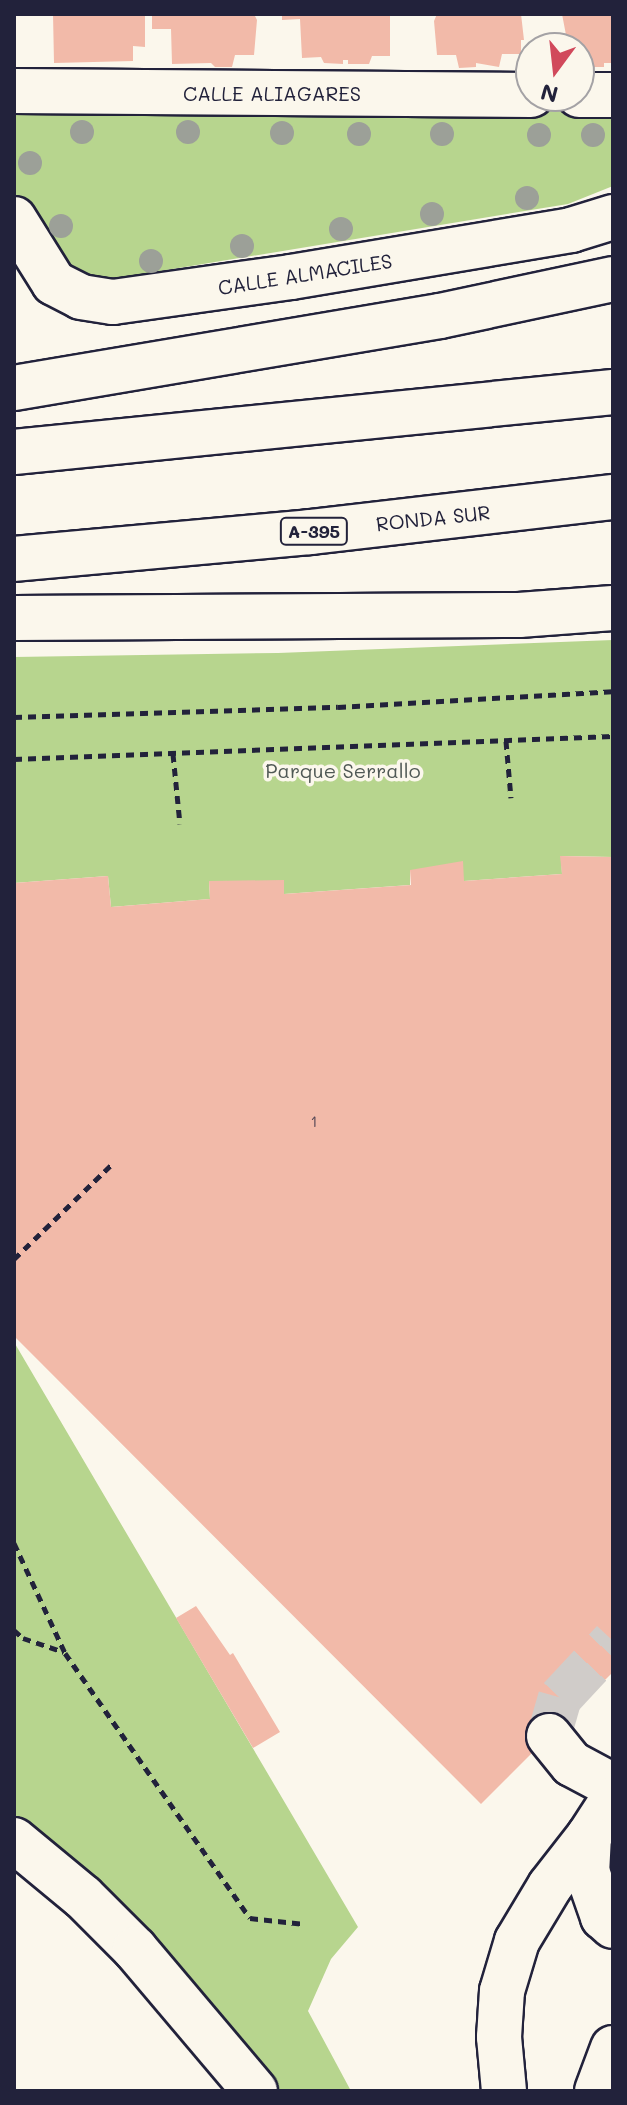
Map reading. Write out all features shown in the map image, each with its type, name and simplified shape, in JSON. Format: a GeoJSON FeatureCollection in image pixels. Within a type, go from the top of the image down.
{"type":"FeatureCollection","features":[{"type":"Feature","properties":{"kind":"main road","name":"CALLE ALIAGARES"},"geometry":{"type":"LineString","coordinates":[[14,91],[515,95]]}},
{"type":"Feature","properties":{"kind":"main road","name":"CALLE ALMACILES"},"geometry":{"type":"LineString","coordinates":[[19,227],[54,283],[81,297],[113,302],[337,270],[571,230],[613,217]]}},
{"type":"Feature","properties":{"kind":"main road"},"geometry":{"type":"LineString","coordinates":[[14,388],[440,316],[613,279]]}},
{"type":"Feature","properties":{"kind":"main road"},"geometry":{"type":"LineString","coordinates":[[14,452],[613,392]]}},
{"type":"Feature","properties":{"kind":"main road","name":"RONDA SUR"},"geometry":{"type":"LineString","coordinates":[[14,559],[310,532],[613,497]]}},
{"type":"Feature","properties":{"kind":"main road"},"geometry":{"type":"LineString","coordinates":[[14,618],[519,615],[613,608]]}},
{"type":"Feature","properties":{"kind":"main road"},"geometry":{"type":"LineString","coordinates":[[549,1736],[572,1764],[613,1786]]}},
{"type":"Feature","properties":{"kind":"main road"},"geometry":{"type":"LineString","coordinates":[[504,2091],[499,2037],[502,1991],[517,1941],[550,1886],[613,1799]]}},
{"type":"Feature","properties":{"kind":"main road"},"geometry":{"type":"LineString","coordinates":[[589,1836],[587,1871],[592,1892],[603,1917],[613,1926]]}},
{"type":"Feature","properties":{"kind":"main road"},"geometry":{"type":"LineString","coordinates":[[14,1840],[83,1897],[135,1949],[255,2091]]}},
{"type":"Feature","properties":{"kind":"main road"},"geometry":{"type":"LineString","coordinates":[[597,2091],[613,2048]]}},
{"type":"Feature","properties":{"kind":"path"},"geometry":{"type":"LineString","coordinates":[[14,717],[338,707],[613,691]]}},
{"type":"Feature","properties":{"kind":"path"},"geometry":{"type":"LineString","coordinates":[[14,759],[613,736]]}},
{"type":"Feature","properties":{"kind":"path"},"geometry":{"type":"LineString","coordinates":[[506,741],[511,798]]}},
{"type":"Feature","properties":{"kind":"path"},"geometry":{"type":"LineString","coordinates":[[173,754],[180,824]]}},
{"type":"Feature","properties":{"kind":"path"},"geometry":{"type":"LineString","coordinates":[[14,1259],[113,1163]]}},
{"type":"Feature","properties":{"kind":"path"},"geometry":{"type":"LineString","coordinates":[[14,1543],[65,1653],[250,1918],[305,1924]]}},
{"type":"Feature","properties":{"kind":"path"},"geometry":{"type":"LineString","coordinates":[[14,1630],[23,1638],[65,1653]]}},
{"type":"Feature","properties":{"kind":"green space"},"geometry":{"type":"Polygon","coordinates":[[[14,107],[613,111],[613,186],[568,204],[106,280],[85,277],[66,267],[14,199],[14,107]]]}},
{"type":"Feature","properties":{"kind":"green space","name":"Parque Serrallo"},"geometry":{"type":"Polygon","coordinates":[[[613,640],[613,857],[561,856],[562,874],[464,881],[410,870],[410,885],[284,894],[284,881],[209,881],[210,899],[111,907],[108,876],[14,883],[14,657],[278,653],[613,640]]]}},
{"type":"Feature","properties":{"kind":"green space"},"geometry":{"type":"Polygon","coordinates":[[[14,1342],[358,1927],[331,1959],[308,2011],[351,2091],[280,2091],[196,1989],[56,1846],[14,1816],[14,1342]]]}},
{"type":"Feature","properties":{"kind":"building"},"geometry":{"type":"Polygon","coordinates":[[[53,14],[145,14],[145,47],[133,46],[133,61],[54,63],[53,14]]]}},
{"type":"Feature","properties":{"kind":"building"},"geometry":{"type":"Polygon","coordinates":[[[152,14],[254,14],[257,20],[254,55],[235,55],[232,67],[215,67],[211,63],[172,64],[171,29],[152,29],[152,14]]]}},
{"type":"Feature","properties":{"kind":"building"},"geometry":{"type":"Polygon","coordinates":[[[282,14],[390,14],[390,56],[372,56],[369,64],[348,64],[348,60],[343,60],[343,64],[324,63],[321,57],[302,58],[300,19],[282,20],[282,14]]]}},
{"type":"Feature","properties":{"kind":"building"},"geometry":{"type":"Polygon","coordinates":[[[437,14],[521,14],[523,32],[515,32],[515,54],[502,54],[499,67],[476,63],[476,67],[459,68],[456,55],[437,55],[434,21],[437,14]]]}},
{"type":"Feature","properties":{"kind":"building"},"geometry":{"type":"Polygon","coordinates":[[[562,14],[613,14],[613,63],[595,67],[595,32],[565,32],[562,14]]]}},
{"type":"Feature","properties":{"kind":"building"},"geometry":{"type":"Polygon","coordinates":[[[560,856],[613,857],[613,1672],[481,1804],[14,1336],[14,883],[108,876],[111,907],[210,899],[209,881],[284,880],[284,894],[411,885],[410,870],[463,861],[464,881],[562,874],[560,856]]]}},
{"type":"Feature","properties":{"kind":"building"},"geometry":{"type":"Polygon","coordinates":[[[196,1606],[230,1655],[233,1653],[280,1732],[253,1748],[176,1618],[196,1606]]]}},
{"type":"Feature","properties":{"kind":"tunnel"},"geometry":{"type":"LineString","coordinates":[[549,1736],[560,1698],[613,1641]]}}]}
